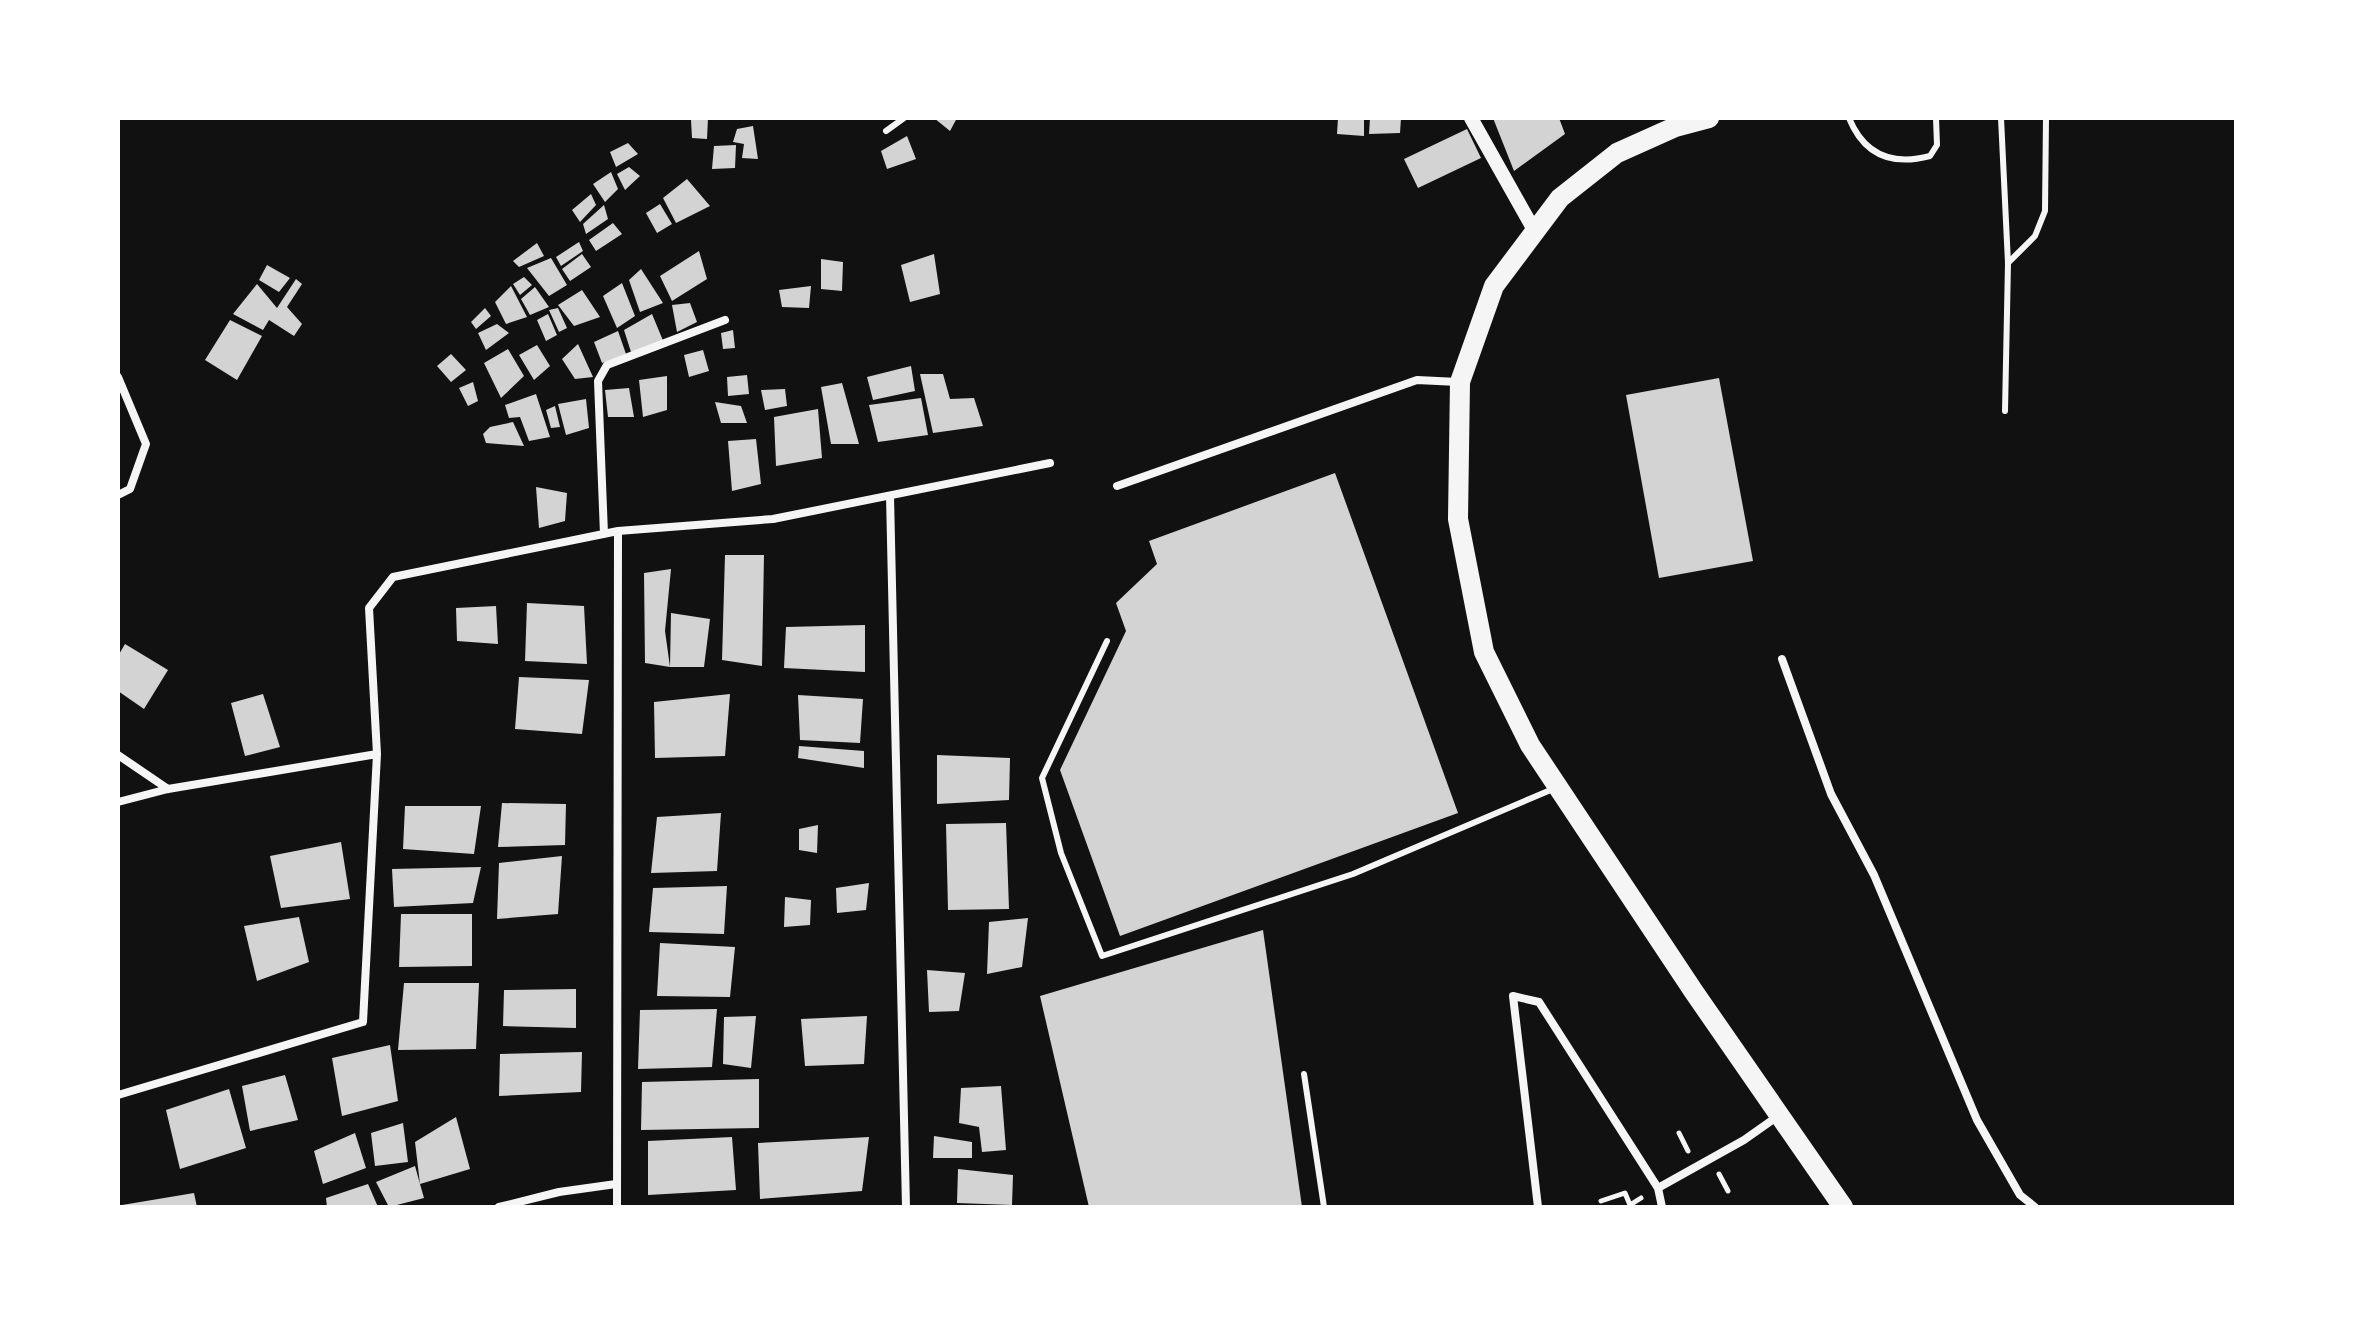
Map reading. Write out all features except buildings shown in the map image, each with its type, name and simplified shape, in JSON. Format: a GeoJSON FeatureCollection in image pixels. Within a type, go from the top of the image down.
{"type":"FeatureCollection","features":[{"type":"Feature","properties":{"kind":"main road"},"geometry":{"type":"LineString","coordinates":[[1709,118],[1675,127],[1617,153],[1560,198],[1494,286],[1460,382],[1458,519],[1484,652],[1530,745],[1556,788],[1843,1207]]}},
{"type":"Feature","properties":{"kind":"street"},"geometry":{"type":"LineString","coordinates":[[1471,118],[1534,230]]}},
{"type":"Feature","properties":{"kind":"street"},"geometry":{"type":"LineString","coordinates":[[604,534],[598,381],[607,365],[725,320]]}},
{"type":"Feature","properties":{"kind":"street"},"geometry":{"type":"LineString","coordinates":[[118,377],[146,444],[130,489],[118,495]]}},
{"type":"Feature","properties":{"kind":"street"},"geometry":{"type":"LineString","coordinates":[[1117,486],[1417,380],[1460,382]]}},
{"type":"Feature","properties":{"kind":"street"},"geometry":{"type":"LineString","coordinates":[[118,1095],[363,1022],[377,754],[369,608],[393,577],[618,531],[773,519],[1050,463]]}},
{"type":"Feature","properties":{"kind":"street"},"geometry":{"type":"LineString","coordinates":[[890,496],[906,1207]]}},
{"type":"Feature","properties":{"kind":"street"},"geometry":{"type":"LineString","coordinates":[[617,1207],[618,531]]}},
{"type":"Feature","properties":{"kind":"street"},"geometry":{"type":"LineString","coordinates":[[1782,659],[1831,794],[1874,875],[1977,1120],[2020,1195],[2035,1207]]}},
{"type":"Feature","properties":{"kind":"street"},"geometry":{"type":"LineString","coordinates":[[118,802],[168,789],[377,754]]}},
{"type":"Feature","properties":{"kind":"street"},"geometry":{"type":"LineString","coordinates":[[118,755],[168,789]]}},
{"type":"Feature","properties":{"kind":"street"},"geometry":{"type":"LineString","coordinates":[[1538,1207],[1513,996],[1539,1002],[1658,1188],[1662,1207]]}},
{"type":"Feature","properties":{"kind":"street"},"geometry":{"type":"LineString","coordinates":[[1658,1188],[1744,1140],[1779,1115]]}},
{"type":"Feature","properties":{"kind":"street"},"geometry":{"type":"LineString","coordinates":[[499,1207],[559,1192],[616,1184]]}},
{"type":"Feature","properties":{"kind":"lane"},"geometry":{"type":"LineString","coordinates":[[886,131],[904,118]]}},
{"type":"Feature","properties":{"kind":"lane"},"geometry":{"type":"LineString","coordinates":[[1849,118],[1870,152],[1895,160],[1912,161],[1930,156],[1937,145],[1936,118]]}},
{"type":"Feature","properties":{"kind":"lane"},"geometry":{"type":"LineString","coordinates":[[2001,118],[2008,263],[2005,411]]}},
{"type":"Feature","properties":{"kind":"lane"},"geometry":{"type":"LineString","coordinates":[[2008,263],[2035,236],[2045,211],[2046,118]]}},
{"type":"Feature","properties":{"kind":"lane"},"geometry":{"type":"LineString","coordinates":[[1107,641],[1042,778],[1061,853],[1102,956],[1353,874],[1556,788]]}},
{"type":"Feature","properties":{"kind":"lane"},"geometry":{"type":"LineString","coordinates":[[1304,1074],[1324,1207]]}},
{"type":"Feature","properties":{"kind":"path"},"geometry":{"type":"LineString","coordinates":[[1601,1201],[1625,1193],[1630,1205]]}}]}
